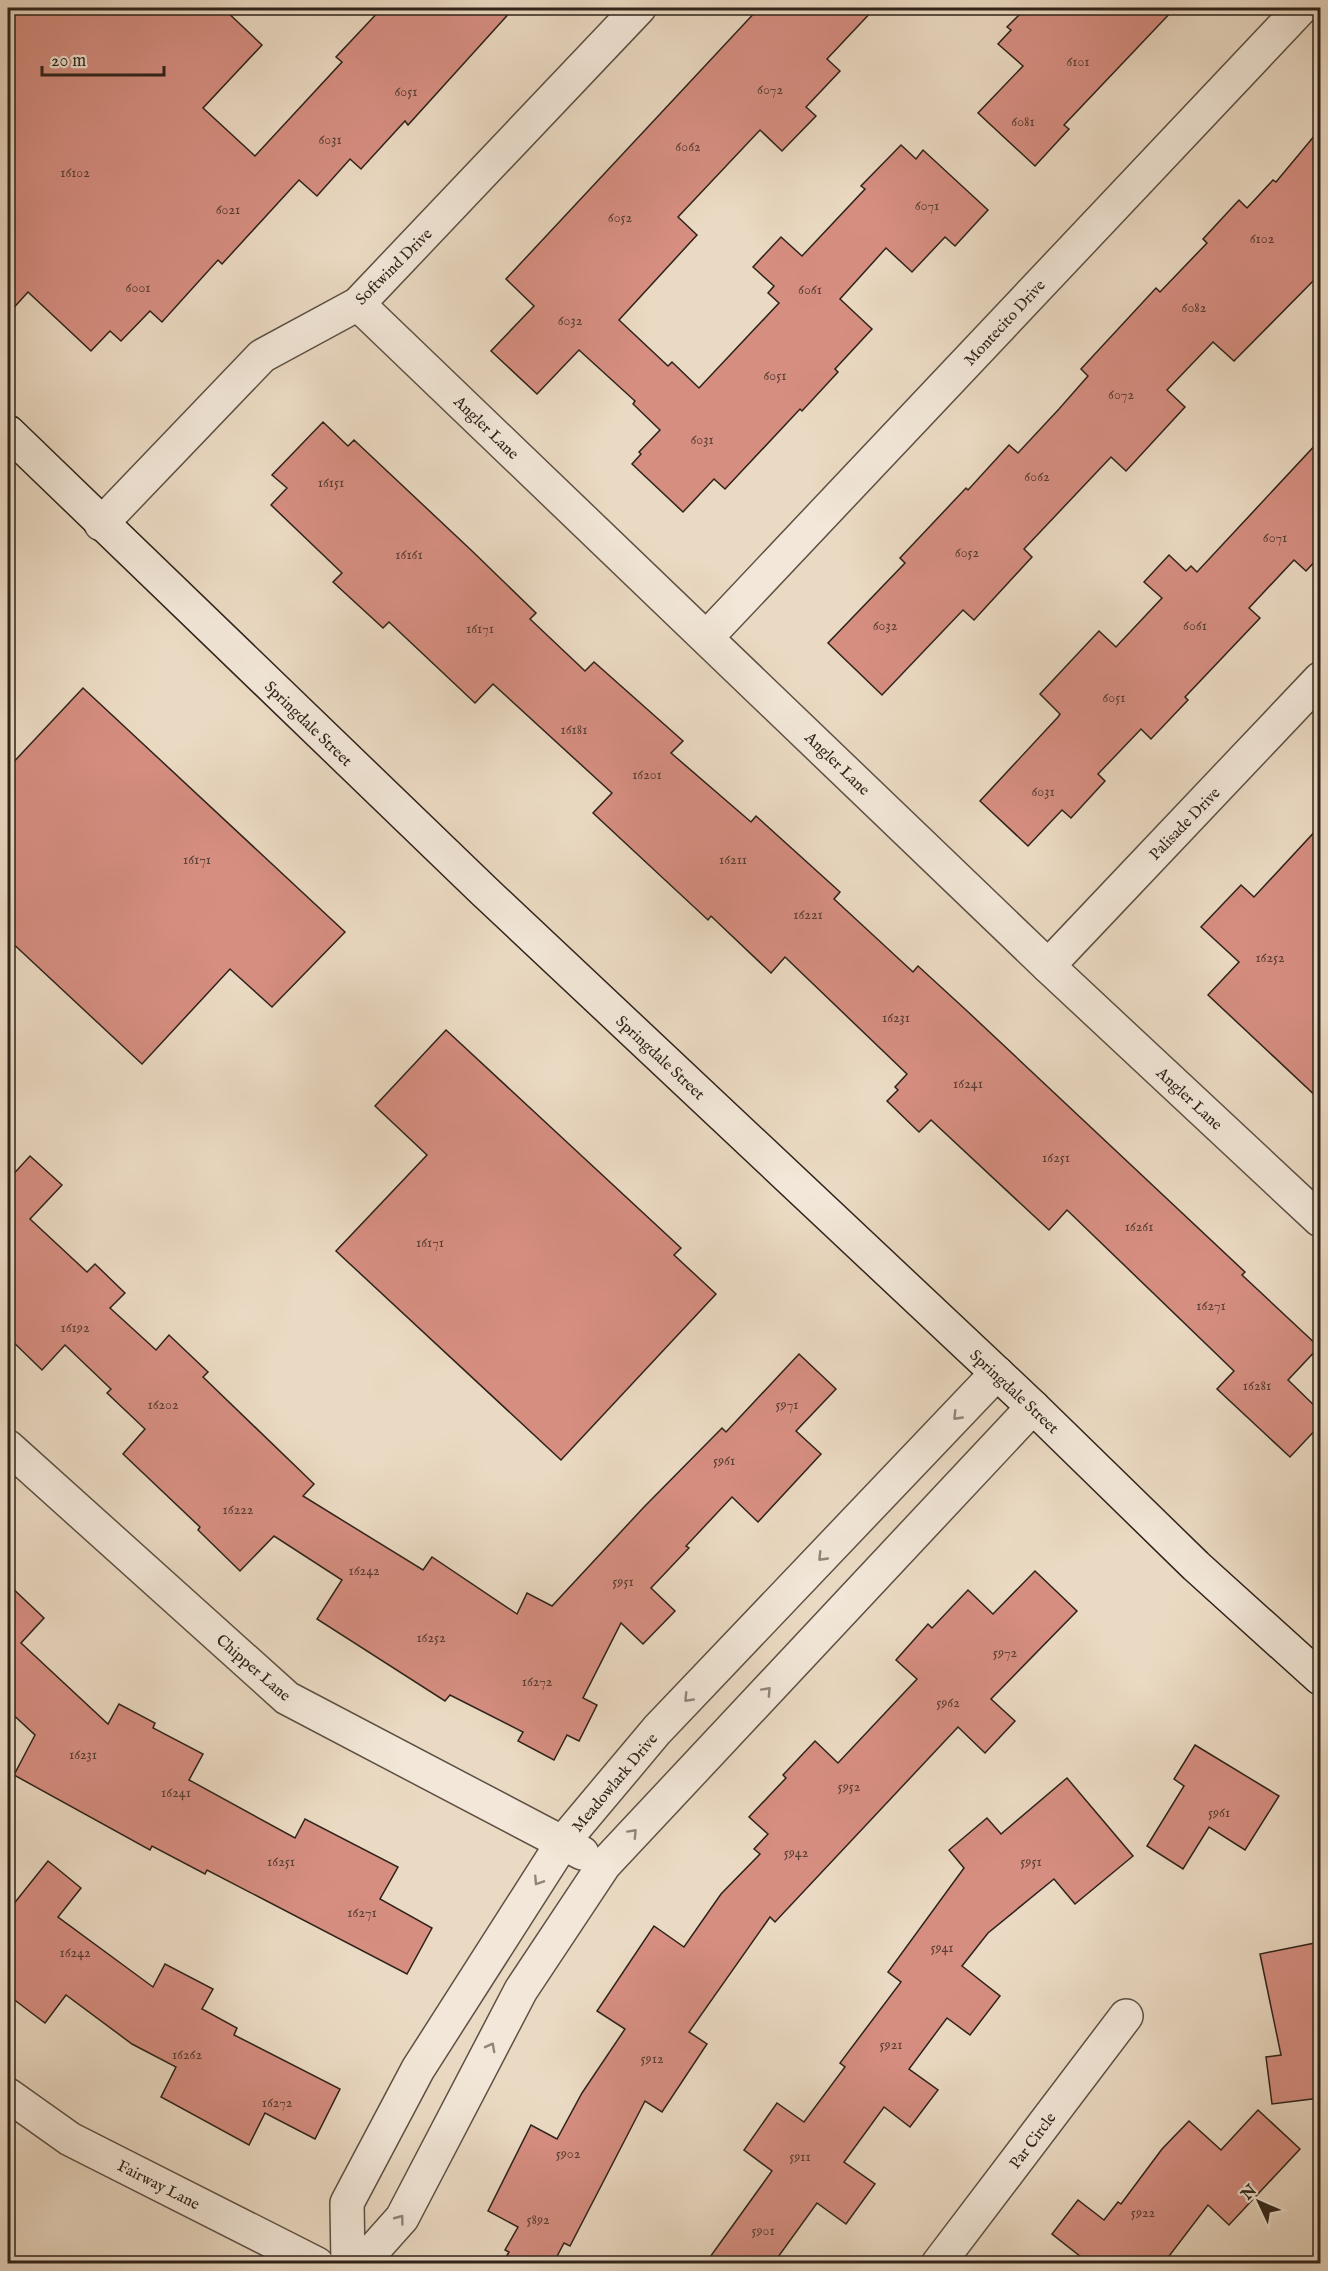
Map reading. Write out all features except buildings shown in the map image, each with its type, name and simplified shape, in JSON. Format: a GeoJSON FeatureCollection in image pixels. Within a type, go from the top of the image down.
{"type":"FeatureCollection","features":[{"type":"Feature","properties":{"kind":"street","name":"Softwind Drive"},"geometry":{"type":"LineString","coordinates":[[101,524],[262,356],[358,304],[639,8]]}},
{"type":"Feature","properties":{"kind":"street","name":"Montecito Drive"},"geometry":{"type":"LineString","coordinates":[[707,637],[1301,8]]}},
{"type":"Feature","properties":{"kind":"street","name":"Angler Lane"},"geometry":{"type":"LineString","coordinates":[[358,304],[1048,966],[1320,1220]]}},
{"type":"Feature","properties":{"kind":"street","name":"Springdale Street"},"geometry":{"type":"LineString","coordinates":[[8,432],[101,524],[501,906],[1033,1407],[1196,1566],[1320,1678]]}},
{"type":"Feature","properties":{"kind":"street","name":"Palisade Drive"},"geometry":{"type":"LineString","coordinates":[[1048,966],[1320,679]]}},
{"type":"Feature","properties":{"kind":"street","name":"Meadowlark Drive"},"geometry":{"type":"LineString","coordinates":[[348,2264],[347,2203],[418,2069],[563,1842],[657,1730],[997,1373]]}},
{"type":"Feature","properties":{"kind":"street"},"geometry":{"type":"LineString","coordinates":[[362,2264],[402,2218],[521,1990],[604,1865],[1033,1407]]}},
{"type":"Feature","properties":{"kind":"street","name":"Chipper Lane"},"geometry":{"type":"LineString","coordinates":[[8,1447],[287,1698],[604,1865]]}},
{"type":"Feature","properties":{"kind":"street","name":"Par Circle"},"geometry":{"type":"LineString","coordinates":[[938,2264],[1126,2016]]}},
{"type":"Feature","properties":{"kind":"street","name":"Fairway Lane"},"geometry":{"type":"LineString","coordinates":[[8,2094],[69,2139],[317,2264]]}}]}
